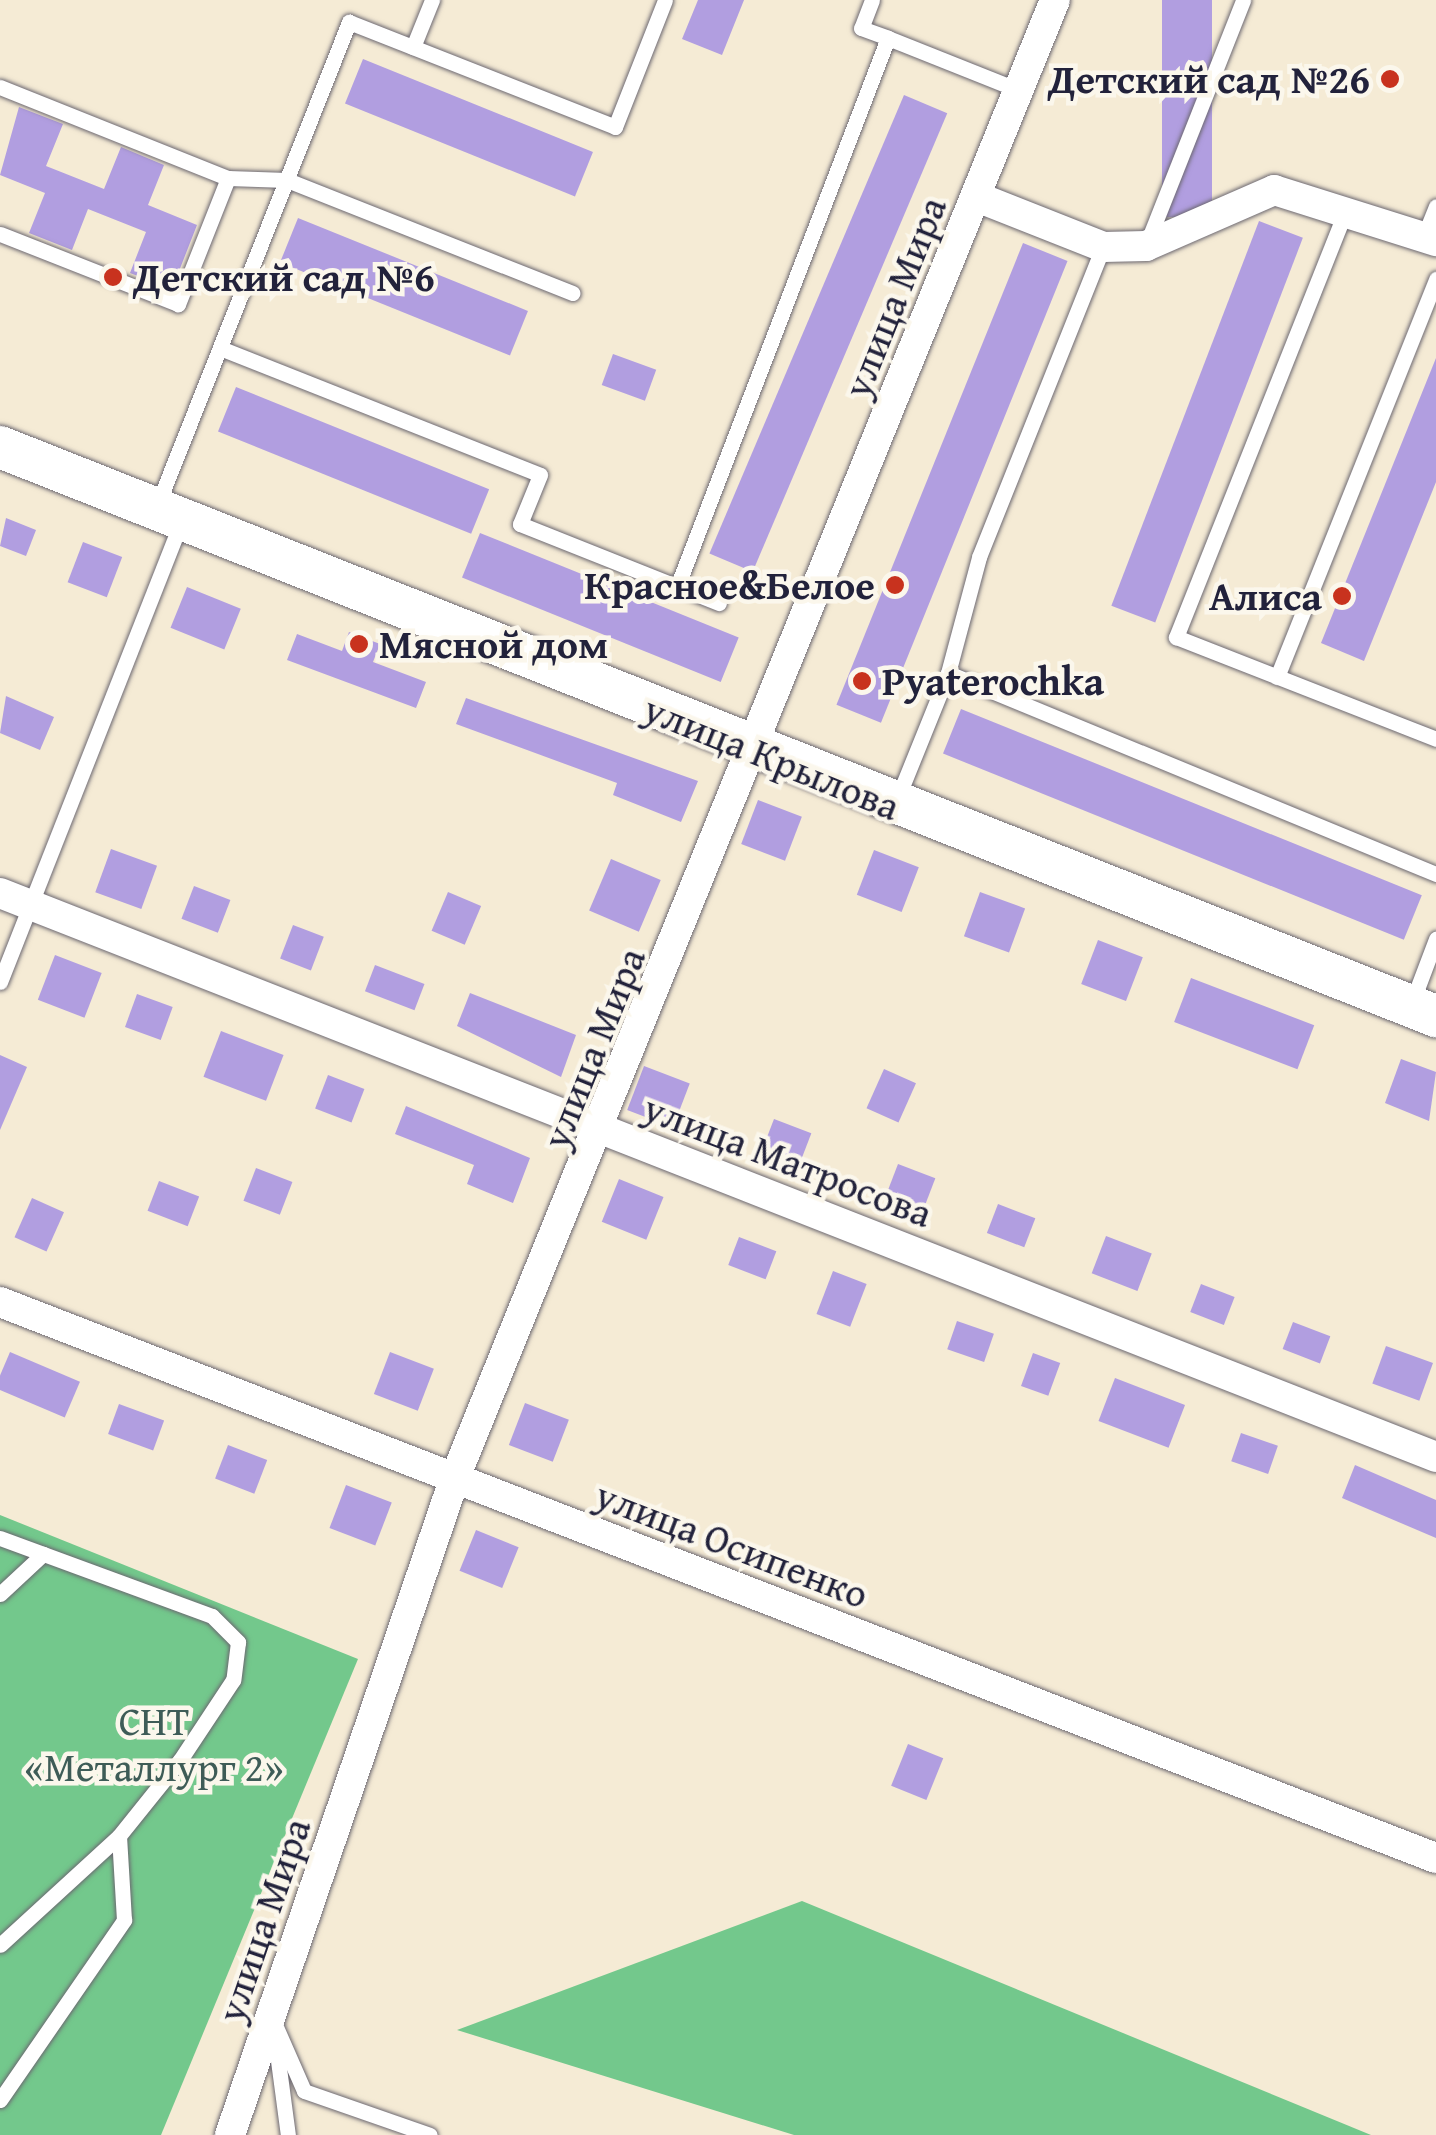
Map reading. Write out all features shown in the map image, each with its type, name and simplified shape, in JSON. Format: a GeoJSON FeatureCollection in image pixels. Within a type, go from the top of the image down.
{"type":"FeatureCollection","features":[{"type":"Feature","properties":{"kind":"main road","name":"улица Крылова"},"geometry":{"type":"LineString","coordinates":[[0,446],[756,752],[1424,1011]]}},
{"type":"Feature","properties":{"kind":"street","name":"улица Мира"},"geometry":{"type":"LineString","coordinates":[[230,2135],[454,1480],[603,1131],[1054,0]]}},
{"type":"Feature","properties":{"kind":"street"},"geometry":{"type":"LineString","coordinates":[[977,197],[1103,247],[1146,246],[1274,190],[1348,206],[1430,239]]}},
{"type":"Feature","properties":{"kind":"street","name":"улица Матросова"},"geometry":{"type":"LineString","coordinates":[[0,893],[1436,1457]]}},
{"type":"Feature","properties":{"kind":"street","name":"улица Осипенко"},"geometry":{"type":"LineString","coordinates":[[0,1302],[1436,1858]]}},
{"type":"Feature","properties":{"kind":"lane"},"geometry":{"type":"LineString","coordinates":[[413,47],[432,0]]}},
{"type":"Feature","properties":{"kind":"lane"},"geometry":{"type":"LineString","coordinates":[[0,982],[169,515],[220,348],[349,22],[615,127],[666,0]]}},
{"type":"Feature","properties":{"kind":"lane"},"geometry":{"type":"LineString","coordinates":[[872,0],[860,28],[1019,90]]}},
{"type":"Feature","properties":{"kind":"lane"},"geometry":{"type":"LineString","coordinates":[[1146,246],[1243,0]]}},
{"type":"Feature","properties":{"kind":"lane"},"geometry":{"type":"LineString","coordinates":[[677,586],[888,38]]}},
{"type":"Feature","properties":{"kind":"lane"},"geometry":{"type":"LineString","coordinates":[[0,88],[228,178],[286,180],[572,292]]}},
{"type":"Feature","properties":{"kind":"lane"},"geometry":{"type":"LineString","coordinates":[[0,234],[178,304],[228,178]]}},
{"type":"Feature","properties":{"kind":"lane"},"geometry":{"type":"LineString","coordinates":[[1348,206],[1176,636],[1436,739]]}},
{"type":"Feature","properties":{"kind":"lane"},"geometry":{"type":"LineString","coordinates":[[1430,239],[1436,206]]}},
{"type":"Feature","properties":{"kind":"lane"},"geometry":{"type":"LineString","coordinates":[[894,806],[948,672],[979,558],[1103,247]]}},
{"type":"Feature","properties":{"kind":"lane"},"geometry":{"type":"LineString","coordinates":[[1278,676],[1436,279]]}},
{"type":"Feature","properties":{"kind":"lane"},"geometry":{"type":"LineString","coordinates":[[220,348],[540,475],[520,524],[719,603]]}},
{"type":"Feature","properties":{"kind":"lane"},"geometry":{"type":"LineString","coordinates":[[948,672],[1436,874]]}},
{"type":"Feature","properties":{"kind":"lane"},"geometry":{"type":"LineString","coordinates":[[1424,1011],[1436,939]]}},
{"type":"Feature","properties":{"kind":"lane"},"geometry":{"type":"LineString","coordinates":[[0,1538],[212,1616],[238,1642],[233,1680],[120,1836],[0,1945]]}},
{"type":"Feature","properties":{"kind":"lane"},"geometry":{"type":"LineString","coordinates":[[0,1594],[42,1554]]}},
{"type":"Feature","properties":{"kind":"lane"},"geometry":{"type":"LineString","coordinates":[[0,2100],[124,1920],[120,1836]]}},
{"type":"Feature","properties":{"kind":"lane"},"geometry":{"type":"LineString","coordinates":[[272,2020],[288,2135]]}},
{"type":"Feature","properties":{"kind":"lane"},"geometry":{"type":"LineString","coordinates":[[272,2020],[304,2091],[430,2135]]}},
{"type":"Feature","properties":{"kind":"green space","name":"СНТ «Металлург 2»"},"geometry":{"type":"Polygon","coordinates":[[[0,1515],[358,1659],[161,2135],[0,2135],[0,1515]]]}},
{"type":"Feature","properties":{"kind":"green space"},"geometry":{"type":"Polygon","coordinates":[[[802,1901],[1371,2135],[794,2135],[457,2030],[802,1901]]]}},
{"type":"Feature","properties":{"kind":"building"},"geometry":{"type":"Polygon","coordinates":[[[698,0],[744,0],[722,55],[682,39],[698,0]]]}},
{"type":"Feature","properties":{"kind":"building"},"geometry":{"type":"Polygon","coordinates":[[[1162,0],[1212,0],[1212,217],[1162,217],[1162,0]]]}},
{"type":"Feature","properties":{"kind":"building"},"geometry":{"type":"Polygon","coordinates":[[[363,59],[593,152],[575,196],[345,104],[363,59]]]}},
{"type":"Feature","properties":{"kind":"building"},"geometry":{"type":"Polygon","coordinates":[[[904,95],[947,113],[753,572],[709,553],[904,95]]]}},
{"type":"Feature","properties":{"kind":"building"},"geometry":{"type":"Polygon","coordinates":[[[19,107],[63,124],[46,166],[104,189],[121,147],[164,165],[148,205],[197,225],[172,289],[130,273],[146,232],[88,209],[72,250],[29,233],[45,193],[0,175],[19,107]]]}},
{"type":"Feature","properties":{"kind":"building"},"geometry":{"type":"Polygon","coordinates":[[[298,218],[528,311],[510,355],[280,263],[298,218]]]}},
{"type":"Feature","properties":{"kind":"building"},"geometry":{"type":"Polygon","coordinates":[[[1259,221],[1303,238],[1155,622],[1111,606],[1259,221]]]}},
{"type":"Feature","properties":{"kind":"building"},"geometry":{"type":"Polygon","coordinates":[[[1023,243],[1068,261],[881,723],[836,705],[1023,243]]]}},
{"type":"Feature","properties":{"kind":"building"},"geometry":{"type":"Polygon","coordinates":[[[613,354],[656,370],[645,401],[602,385],[613,354]]]}},
{"type":"Feature","properties":{"kind":"building"},"geometry":{"type":"Polygon","coordinates":[[[1436,358],[1436,482],[1364,661],[1321,643],[1436,358]]]}},
{"type":"Feature","properties":{"kind":"building"},"geometry":{"type":"Polygon","coordinates":[[[236,387],[489,489],[471,534],[218,432],[236,387]]]}},
{"type":"Feature","properties":{"kind":"building"},"geometry":{"type":"Polygon","coordinates":[[[6,518],[36,530],[26,556],[0,546],[6,518]]]}},
{"type":"Feature","properties":{"kind":"building"},"geometry":{"type":"Polygon","coordinates":[[[480,533],[739,638],[721,682],[462,578],[480,533]]]}},
{"type":"Feature","properties":{"kind":"building"},"geometry":{"type":"Polygon","coordinates":[[[83,542],[122,557],[107,597],[68,582],[83,542]]]}},
{"type":"Feature","properties":{"kind":"building"},"geometry":{"type":"Polygon","coordinates":[[[187,587],[241,609],[224,650],[171,628],[187,587]]]}},
{"type":"Feature","properties":{"kind":"building"},"geometry":{"type":"Polygon","coordinates":[[[349,632],[380,644],[373,662],[426,682],[416,708],[287,660],[297,634],[342,651],[349,632]]]}},
{"type":"Feature","properties":{"kind":"building"},"geometry":{"type":"Polygon","coordinates":[[[6,696],[54,717],[40,750],[0,733],[6,696]]]}},
{"type":"Feature","properties":{"kind":"building"},"geometry":{"type":"Polygon","coordinates":[[[466,698],[698,781],[681,822],[613,795],[617,783],[456,724],[466,698]]]}},
{"type":"Feature","properties":{"kind":"building"},"geometry":{"type":"Polygon","coordinates":[[[961,709],[1422,895],[1404,940],[943,754],[961,709]]]}},
{"type":"Feature","properties":{"kind":"building"},"geometry":{"type":"Polygon","coordinates":[[[758,800],[802,817],[785,861],[741,844],[758,800]]]}},
{"type":"Feature","properties":{"kind":"building"},"geometry":{"type":"Polygon","coordinates":[[[111,849],[157,866],[141,909],[95,892],[111,849]]]}},
{"type":"Feature","properties":{"kind":"building"},"geometry":{"type":"Polygon","coordinates":[[[874,850],[919,867],[902,912],[857,895],[874,850]]]}},
{"type":"Feature","properties":{"kind":"building"},"geometry":{"type":"Polygon","coordinates":[[[611,859],[661,880],[639,932],[589,911],[611,859]]]}},
{"type":"Feature","properties":{"kind":"building"},"geometry":{"type":"Polygon","coordinates":[[[194,886],[230,900],[218,933],[181,919],[194,886]]]}},
{"type":"Feature","properties":{"kind":"building"},"geometry":{"type":"Polygon","coordinates":[[[448,892],[481,906],[465,945],[432,931],[448,892]]]}},
{"type":"Feature","properties":{"kind":"building"},"geometry":{"type":"Polygon","coordinates":[[[980,892],[1025,908],[1009,953],[964,936],[980,892]]]}},
{"type":"Feature","properties":{"kind":"building"},"geometry":{"type":"Polygon","coordinates":[[[293,925],[324,937],[311,970],[280,959],[293,925]]]}},
{"type":"Feature","properties":{"kind":"building"},"geometry":{"type":"Polygon","coordinates":[[[1098,940],[1143,957],[1126,1001],[1081,984],[1098,940]]]}},
{"type":"Feature","properties":{"kind":"building"},"geometry":{"type":"Polygon","coordinates":[[[55,955],[102,973],[84,1018],[38,1000],[55,955]]]}},
{"type":"Feature","properties":{"kind":"building"},"geometry":{"type":"Polygon","coordinates":[[[375,965],[424,984],[414,1010],[365,991],[375,965]]]}},
{"type":"Feature","properties":{"kind":"building"},"geometry":{"type":"Polygon","coordinates":[[[1191,978],[1314,1025],[1297,1069],[1174,1022],[1191,978]]]}},
{"type":"Feature","properties":{"kind":"building"},"geometry":{"type":"Polygon","coordinates":[[[470,993],[576,1035],[561,1077],[457,1026],[470,993]]]}},
{"type":"Feature","properties":{"kind":"building"},"geometry":{"type":"Polygon","coordinates":[[[137,994],[173,1007],[161,1040],[125,1027],[137,994]]]}},
{"type":"Feature","properties":{"kind":"building"},"geometry":{"type":"Polygon","coordinates":[[[221,1031],[284,1055],[266,1101],[203,1077],[221,1031]]]}},
{"type":"Feature","properties":{"kind":"building"},"geometry":{"type":"Polygon","coordinates":[[[0,1055],[27,1067],[0,1130],[0,1055]]]}},
{"type":"Feature","properties":{"kind":"building"},"geometry":{"type":"Polygon","coordinates":[[[1401,1059],[1436,1072],[1429,1121],[1385,1103],[1401,1059]]]}},
{"type":"Feature","properties":{"kind":"building"},"geometry":{"type":"Polygon","coordinates":[[[644,1066],[690,1084],[673,1127],[627,1110],[644,1066]]]}},
{"type":"Feature","properties":{"kind":"building"},"geometry":{"type":"Polygon","coordinates":[[[884,1069],[916,1083],[898,1123],[867,1108],[884,1069]]]}},
{"type":"Feature","properties":{"kind":"building"},"geometry":{"type":"Polygon","coordinates":[[[328,1075],[364,1089],[352,1123],[315,1109],[328,1075]]]}},
{"type":"Feature","properties":{"kind":"building"},"geometry":{"type":"Polygon","coordinates":[[[406,1106],[530,1158],[513,1203],[467,1184],[474,1165],[395,1134],[406,1106]]]}},
{"type":"Feature","properties":{"kind":"building"},"geometry":{"type":"Polygon","coordinates":[[[774,1119],[811,1133],[801,1161],[763,1147],[774,1119]]]}},
{"type":"Feature","properties":{"kind":"building"},"geometry":{"type":"Polygon","coordinates":[[[898,1164],[935,1178],[924,1207],[887,1193],[898,1164]]]}},
{"type":"Feature","properties":{"kind":"building"},"geometry":{"type":"Polygon","coordinates":[[[256,1168],[292,1182],[280,1215],[243,1201],[256,1168]]]}},
{"type":"Feature","properties":{"kind":"building"},"geometry":{"type":"Polygon","coordinates":[[[619,1179],[664,1197],[646,1240],[602,1222],[619,1179]]]}},
{"type":"Feature","properties":{"kind":"building"},"geometry":{"type":"Polygon","coordinates":[[[159,1181],[199,1196],[188,1226],[148,1211],[159,1181]]]}},
{"type":"Feature","properties":{"kind":"building"},"geometry":{"type":"Polygon","coordinates":[[[32,1198],[64,1212],[46,1252],[15,1237],[32,1198]]]}},
{"type":"Feature","properties":{"kind":"building"},"geometry":{"type":"Polygon","coordinates":[[[998,1204],[1035,1218],[1024,1247],[987,1233],[998,1204]]]}},
{"type":"Feature","properties":{"kind":"building"},"geometry":{"type":"Polygon","coordinates":[[[1106,1236],[1152,1254],[1137,1291],[1092,1273],[1106,1236]]]}},
{"type":"Feature","properties":{"kind":"building"},"geometry":{"type":"Polygon","coordinates":[[[739,1237],[776,1251],[766,1279],[728,1265],[739,1237]]]}},
{"type":"Feature","properties":{"kind":"building"},"geometry":{"type":"Polygon","coordinates":[[[833,1271],[867,1284],[850,1327],[817,1314],[833,1271]]]}},
{"type":"Feature","properties":{"kind":"building"},"geometry":{"type":"Polygon","coordinates":[[[1201,1284],[1235,1297],[1224,1325],[1190,1312],[1201,1284]]]}},
{"type":"Feature","properties":{"kind":"building"},"geometry":{"type":"Polygon","coordinates":[[[957,1321],[994,1334],[984,1362],[947,1349],[957,1321]]]}},
{"type":"Feature","properties":{"kind":"building"},"geometry":{"type":"Polygon","coordinates":[[[1293,1322],[1330,1336],[1320,1363],[1283,1349],[1293,1322]]]}},
{"type":"Feature","properties":{"kind":"building"},"geometry":{"type":"Polygon","coordinates":[[[1386,1346],[1433,1363],[1419,1401],[1372,1384],[1386,1346]]]}},
{"type":"Feature","properties":{"kind":"building"},"geometry":{"type":"Polygon","coordinates":[[[10,1352],[80,1382],[65,1418],[0,1390],[0,1376],[10,1352]]]}},
{"type":"Feature","properties":{"kind":"building"},"geometry":{"type":"Polygon","coordinates":[[[390,1352],[434,1369],[418,1411],[374,1394],[390,1352]]]}},
{"type":"Feature","properties":{"kind":"building"},"geometry":{"type":"Polygon","coordinates":[[[1033,1353],[1060,1363],[1048,1396],[1021,1386],[1033,1353]]]}},
{"type":"Feature","properties":{"kind":"building"},"geometry":{"type":"Polygon","coordinates":[[[1115,1378],[1185,1405],[1169,1448],[1099,1421],[1115,1378]]]}},
{"type":"Feature","properties":{"kind":"building"},"geometry":{"type":"Polygon","coordinates":[[[525,1403],[569,1420],[553,1462],[509,1445],[525,1403]]]}},
{"type":"Feature","properties":{"kind":"building"},"geometry":{"type":"Polygon","coordinates":[[[119,1404],[164,1420],[153,1450],[108,1434],[119,1404]]]}},
{"type":"Feature","properties":{"kind":"building"},"geometry":{"type":"Polygon","coordinates":[[[1241,1433],[1278,1446],[1268,1474],[1231,1461],[1241,1433]]]}},
{"type":"Feature","properties":{"kind":"building"},"geometry":{"type":"Polygon","coordinates":[[[228,1445],[267,1460],[254,1494],[215,1479],[228,1445]]]}},
{"type":"Feature","properties":{"kind":"building"},"geometry":{"type":"Polygon","coordinates":[[[1355,1465],[1436,1500],[1436,1538],[1342,1498],[1355,1465]]]}},
{"type":"Feature","properties":{"kind":"building"},"geometry":{"type":"Polygon","coordinates":[[[346,1485],[392,1503],[375,1546],[330,1528],[346,1485]]]}},
{"type":"Feature","properties":{"kind":"building"},"geometry":{"type":"Polygon","coordinates":[[[476,1530],[519,1547],[502,1588],[460,1571],[476,1530]]]}},
{"type":"Feature","properties":{"kind":"building"},"geometry":{"type":"Polygon","coordinates":[[[908,1744],[943,1758],[926,1800],[891,1786],[908,1744]]]}},
{"type":"Feature","properties":{"kind":"place","name":"Детский сад №26"},"geometry":{"type":"Point","coordinates":[1390,79]}},
{"type":"Feature","properties":{"kind":"place","name":"Детский сад №6"},"geometry":{"type":"Point","coordinates":[113,277]}},
{"type":"Feature","properties":{"kind":"place","name":"Красное&Белое"},"geometry":{"type":"Point","coordinates":[895,585]}},
{"type":"Feature","properties":{"kind":"place","name":"Алиса"},"geometry":{"type":"Point","coordinates":[1342,596]}},
{"type":"Feature","properties":{"kind":"place","name":"Мясной дом"},"geometry":{"type":"Point","coordinates":[359,644]}},
{"type":"Feature","properties":{"kind":"place","name":"Pyaterochka"},"geometry":{"type":"Point","coordinates":[862,681]}}]}
